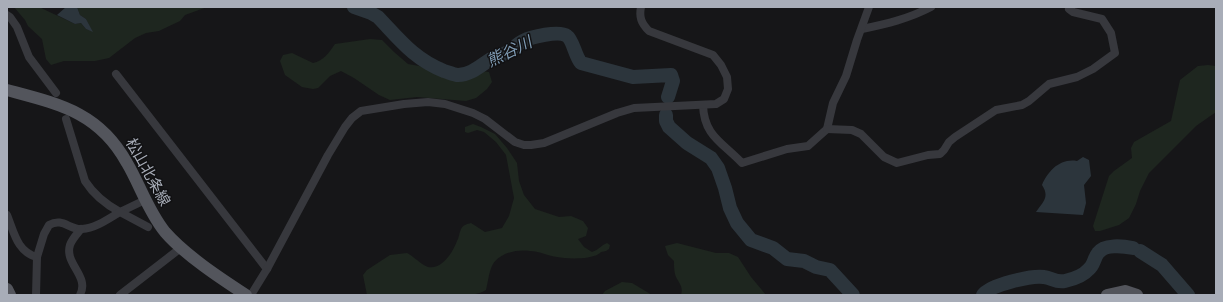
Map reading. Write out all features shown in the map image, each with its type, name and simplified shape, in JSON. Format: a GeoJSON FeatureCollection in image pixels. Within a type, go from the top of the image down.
{"type":"FeatureCollection","features":[{"type":"Feature","properties":{"kind":"main road","name":"松山北条線"},"geometry":{"type":"LineString","coordinates":[[7,90],[69,109],[95,124],[111,139],[127,162],[145,200],[164,231],[218,276],[246,295]]}},
{"type":"Feature","properties":{"kind":"main road"},"geometry":{"type":"LineString","coordinates":[[7,289],[10,295]]}},
{"type":"Feature","properties":{"kind":"main road"},"geometry":{"type":"LineString","coordinates":[[1107,295],[1125,291],[1137,295]]}},
{"type":"Feature","properties":{"kind":"street"},"geometry":{"type":"LineString","coordinates":[[251,295],[267,269],[345,127],[352,118],[361,111],[404,104],[428,102],[445,104],[473,112],[485,119],[515,142],[524,145],[531,145],[544,143],[617,113],[634,108],[716,104],[724,99],[728,89],[727,77],[714,55],[649,31],[643,25],[640,15],[641,7]]}},
{"type":"Feature","properties":{"kind":"street"},"geometry":{"type":"LineString","coordinates":[[704,105],[706,125],[712,135],[742,163],[787,149],[808,146],[827,128],[833,102],[846,76],[869,7]]}},
{"type":"Feature","properties":{"kind":"street"},"geometry":{"type":"LineString","coordinates":[[862,29],[899,21],[931,7]]}},
{"type":"Feature","properties":{"kind":"street"},"geometry":{"type":"LineString","coordinates":[[827,128],[852,130],[861,134],[884,158],[897,163],[928,155],[940,154],[955,137],[996,110],[1022,105],[1029,102],[1049,84],[1077,77],[1093,69],[1115,53],[1112,34],[1102,19],[1073,12],[1069,9],[1070,7]]}},
{"type":"Feature","properties":{"kind":"street"},"geometry":{"type":"LineString","coordinates":[[7,15],[17,27],[29,57],[56,93]]}},
{"type":"Feature","properties":{"kind":"street"},"geometry":{"type":"LineString","coordinates":[[116,74],[267,269]]}},
{"type":"Feature","properties":{"kind":"street"},"geometry":{"type":"LineString","coordinates":[[66,119],[85,181],[91,190],[100,199],[120,212],[148,227]]}},
{"type":"Feature","properties":{"kind":"street"},"geometry":{"type":"LineString","coordinates":[[80,295],[83,288],[83,282],[69,252],[70,244],[74,237],[81,229],[99,224],[145,200]]}},
{"type":"Feature","properties":{"kind":"street"},"geometry":{"type":"LineString","coordinates":[[7,215],[21,248],[26,253],[37,257]]}},
{"type":"Feature","properties":{"kind":"street"},"geometry":{"type":"LineString","coordinates":[[36,295],[37,257],[44,234],[49,225],[58,221],[81,229]]}},
{"type":"Feature","properties":{"kind":"street"},"geometry":{"type":"LineString","coordinates":[[120,295],[182,247]]}},
{"type":"Feature","properties":{"kind":"shaded area"},"geometry":{"type":"Polygon","coordinates":[[[14,7],[39,7],[75,24],[81,23],[86,29],[92,31],[86,19],[80,15],[77,7],[207,7],[185,15],[180,21],[159,31],[146,33],[135,38],[109,58],[95,61],[64,61],[51,65],[46,59],[42,39],[28,26],[14,7]]]}},
{"type":"Feature","properties":{"kind":"shaded area"},"geometry":{"type":"Polygon","coordinates":[[[66,7],[77,7],[80,15],[86,19],[93,32],[86,29],[81,23],[75,24],[57,15],[66,7]]]}},
{"type":"Feature","properties":{"kind":"shaded area"},"geometry":{"type":"Polygon","coordinates":[[[370,39],[382,40],[408,64],[465,74],[481,71],[489,72],[492,82],[487,89],[476,98],[466,101],[417,97],[390,100],[379,95],[341,71],[330,76],[318,88],[313,89],[302,87],[285,75],[280,61],[283,55],[292,53],[313,63],[323,58],[335,44],[370,39]]]}},
{"type":"Feature","properties":{"kind":"shaded area"},"geometry":{"type":"Polygon","coordinates":[[[1198,66],[1216,66],[1216,112],[1196,126],[1149,173],[1129,218],[1119,225],[1100,231],[1095,231],[1093,226],[1109,176],[1132,158],[1131,148],[1134,142],[1171,121],[1180,80],[1198,66]]]}},
{"type":"Feature","properties":{"kind":"shaded area"},"geometry":{"type":"Polygon","coordinates":[[[473,124],[495,134],[507,148],[517,163],[519,181],[524,195],[535,209],[559,217],[571,216],[583,221],[588,228],[586,236],[578,239],[584,247],[592,252],[607,243],[610,245],[609,249],[598,255],[587,258],[561,258],[537,252],[525,251],[514,251],[508,253],[499,258],[492,266],[486,290],[481,293],[463,295],[367,295],[363,275],[367,270],[390,255],[407,253],[428,267],[438,266],[450,255],[458,240],[461,229],[465,225],[471,223],[485,232],[502,228],[509,216],[514,198],[506,155],[496,142],[484,132],[477,130],[468,133],[465,132],[465,127],[473,124]]]}},
{"type":"Feature","properties":{"kind":"shaded area"},"geometry":{"type":"Polygon","coordinates":[[[1083,157],[1089,160],[1091,176],[1084,185],[1086,203],[1083,215],[1036,212],[1045,199],[1045,193],[1042,185],[1051,170],[1060,164],[1077,161],[1083,157]]]}},
{"type":"Feature","properties":{"kind":"shaded area"},"geometry":{"type":"Polygon","coordinates":[[[677,243],[716,253],[729,253],[738,257],[751,277],[766,295],[681,295],[682,289],[675,274],[674,261],[668,255],[665,246],[677,243]]]}},
{"type":"Feature","properties":{"kind":"shaded area"},"geometry":{"type":"Polygon","coordinates":[[[622,282],[632,283],[652,295],[602,295],[605,291],[622,282]]]}},
{"type":"Feature","properties":{"kind":"waterway","name":"熊谷川"},"geometry":{"type":"LineString","coordinates":[[354,7],[378,17],[408,48],[424,61],[453,74],[463,75],[472,72],[491,59],[508,52],[527,39],[552,34],[563,34],[569,38],[581,63],[633,77],[671,75],[673,81],[668,97]]}},
{"type":"Feature","properties":{"kind":"waterway","name":"熊谷川"},"geometry":{"type":"LineString","coordinates":[[666,115],[666,121],[669,127],[687,143],[711,158],[718,168],[730,208],[737,223],[751,240],[773,248],[787,259],[804,261],[816,267],[830,270],[853,295]]}},
{"type":"Feature","properties":{"kind":"waterway","name":"熊谷川"},"geometry":{"type":"LineString","coordinates":[[983,295],[987,291],[1002,284],[1021,279],[1038,277],[1059,281],[1072,279],[1087,271],[1092,266],[1101,250],[1119,246],[1133,248]]}},
{"type":"Feature","properties":{"kind":"waterway","name":"熊谷川"},"geometry":{"type":"LineString","coordinates":[[1140,251],[1162,265],[1188,295]]}}]}
